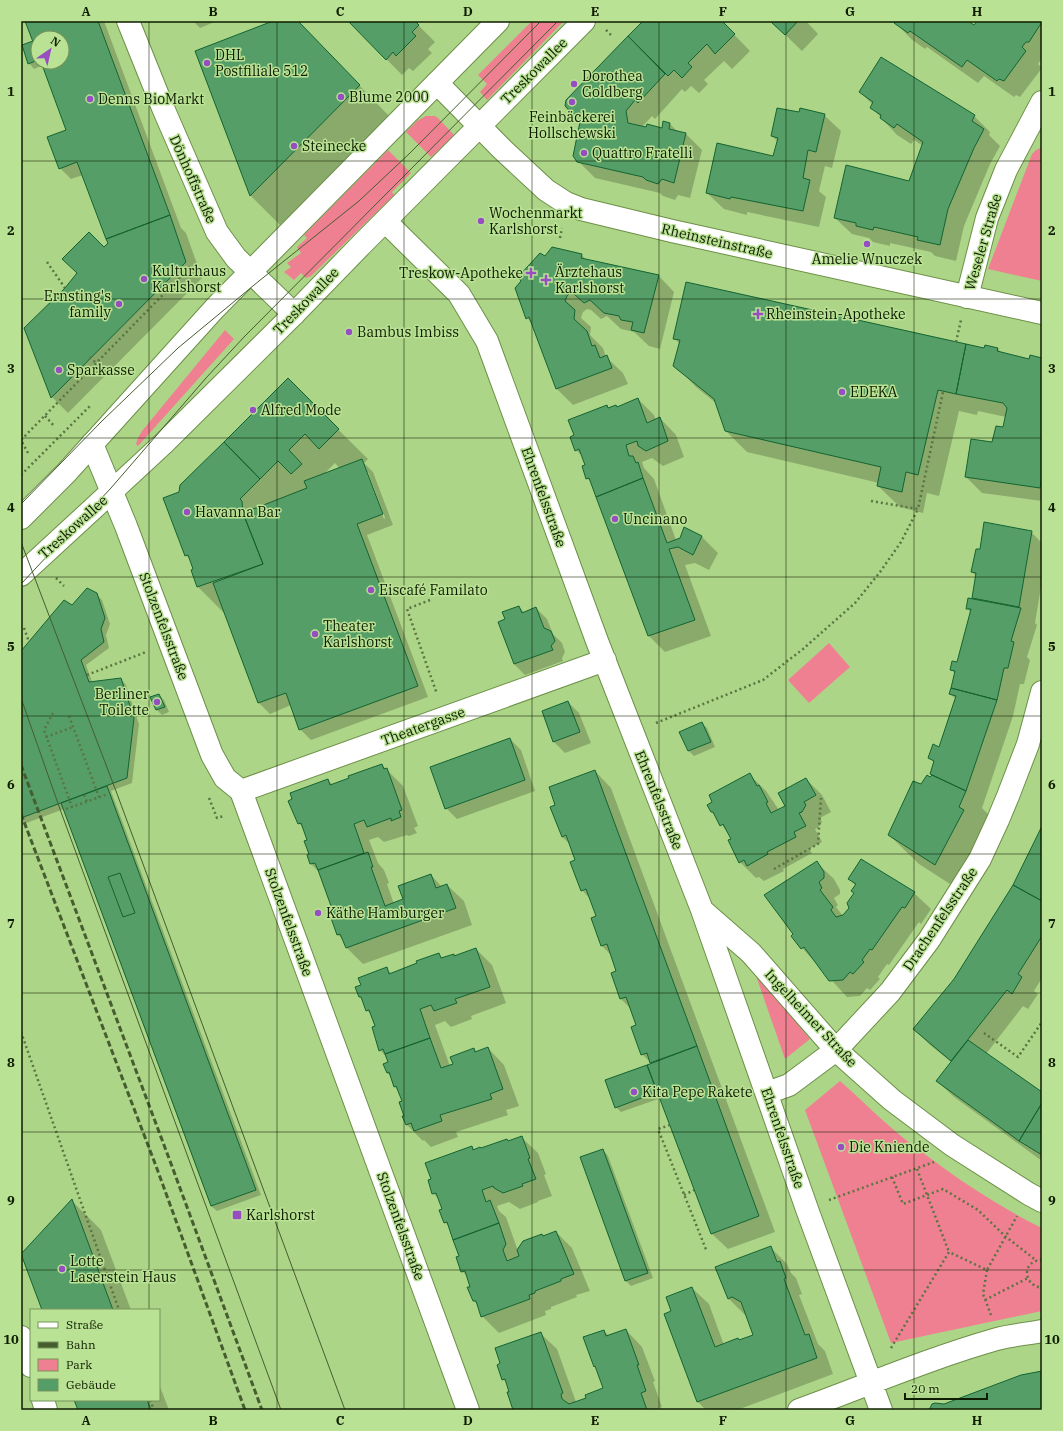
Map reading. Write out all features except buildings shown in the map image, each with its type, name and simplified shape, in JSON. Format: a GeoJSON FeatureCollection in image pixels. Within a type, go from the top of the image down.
{"type":"FeatureCollection","features":[{"type":"Feature","properties":{"kind":"street","name":"Dönhoffstraße"},"geometry":{"type":"LineString","coordinates":[[128,21],[162,108],[215,227],[230,250],[250,272],[294,314]]}},
{"type":"Feature","properties":{"kind":"street"},"geometry":{"type":"LineString","coordinates":[[21,518],[92,444],[194,331],[250,272],[498,21]]}},
{"type":"Feature","properties":{"kind":"street","name":"Treskowallee"},"geometry":{"type":"LineString","coordinates":[[21,574],[163,444],[584,21]]}},
{"type":"Feature","properties":{"kind":"street","name":"Rheinsteinstraße"},"geometry":{"type":"LineString","coordinates":[[437,83],[502,150],[546,190],[566,203],[581,209],[672,231],[1042,313]]}},
{"type":"Feature","properties":{"kind":"street","name":"Weseler Straße"},"geometry":{"type":"LineString","coordinates":[[967,296],[987,218],[1006,170],[1041,106]]}},
{"type":"Feature","properties":{"kind":"street","name":"Ehrenfelsstraße"},"geometry":{"type":"LineString","coordinates":[[385,221],[459,294],[487,341],[604,660],[702,910],[768,1094],[808,1212],[881,1410]]}},
{"type":"Feature","properties":{"kind":"street","name":"Stolzenfelsstraße"},"geometry":{"type":"LineString","coordinates":[[92,444],[112,491],[212,755],[225,778],[241,791],[468,1410]]}},
{"type":"Feature","properties":{"kind":"street","name":"Theatergasse"},"geometry":{"type":"LineString","coordinates":[[241,791],[604,660]]}},
{"type":"Feature","properties":{"kind":"street","name":"Drachenfelsstraße"},"geometry":{"type":"LineString","coordinates":[[768,1094],[790,1085],[836,1050],[890,992],[929,940],[980,859],[1020,767],[1028,744],[1042,692]]}},
{"type":"Feature","properties":{"kind":"street","name":"Ingelheimer Straße"},"geometry":{"type":"LineString","coordinates":[[702,910],[751,953],[836,1050],[892,1100],[952,1145],[1035,1198]]}},
{"type":"Feature","properties":{"kind":"street"},"geometry":{"type":"LineString","coordinates":[[799,1410],[870,1382],[957,1352],[999,1339],[1042,1331]]}},
{"type":"Feature","properties":{"kind":"street"},"geometry":{"type":"LineString","coordinates":[[21,1337],[30,1363]]}},
{"type":"Feature","properties":{"kind":"path"},"geometry":{"type":"LineString","coordinates":[[47,262],[65,288]]}},
{"type":"Feature","properties":{"kind":"path"},"geometry":{"type":"LineString","coordinates":[[28,453],[21,440],[192,265]]}},
{"type":"Feature","properties":{"kind":"path"},"geometry":{"type":"LineString","coordinates":[[90,357],[108,375]]}},
{"type":"Feature","properties":{"kind":"path"},"geometry":{"type":"LineString","coordinates":[[632,733],[763,680],[803,649],[855,603],[880,572],[901,542],[918,509],[943,392]]}},
{"type":"Feature","properties":{"kind":"path"},"geometry":{"type":"LineString","coordinates":[[45,416],[55,427]]}},
{"type":"Feature","properties":{"kind":"path"},"geometry":{"type":"LineString","coordinates":[[871,501],[918,509]]}},
{"type":"Feature","properties":{"kind":"path"},"geometry":{"type":"LineString","coordinates":[[430,600],[407,609],[436,690]]}},
{"type":"Feature","properties":{"kind":"path"},"geometry":{"type":"LineString","coordinates":[[24,628],[29,642]]}},
{"type":"Feature","properties":{"kind":"path"},"geometry":{"type":"LineString","coordinates":[[87,675],[150,651]]}},
{"type":"Feature","properties":{"kind":"path"},"geometry":{"type":"LineString","coordinates":[[53,713],[44,730],[72,807]]}},
{"type":"Feature","properties":{"kind":"path"},"geometry":{"type":"LineString","coordinates":[[69,716],[99,797]]}},
{"type":"Feature","properties":{"kind":"path"},"geometry":{"type":"LineString","coordinates":[[46,737],[73,727]]}},
{"type":"Feature","properties":{"kind":"path"},"geometry":{"type":"LineString","coordinates":[[66,809],[108,794]]}},
{"type":"Feature","properties":{"kind":"path"},"geometry":{"type":"LineString","coordinates":[[84,795],[87,802]]}},
{"type":"Feature","properties":{"kind":"path"},"geometry":{"type":"LineString","coordinates":[[774,869],[818,844],[821,798]]}},
{"type":"Feature","properties":{"kind":"path"},"geometry":{"type":"LineString","coordinates":[[984,1033],[1018,1057],[1042,1022]]}},
{"type":"Feature","properties":{"kind":"path"},"geometry":{"type":"LineString","coordinates":[[21,1032],[119,1309]]}},
{"type":"Feature","properties":{"kind":"path"},"geometry":{"type":"LineString","coordinates":[[670,1125],[658,1129],[707,1252]]}},
{"type":"Feature","properties":{"kind":"path"},"geometry":{"type":"LineString","coordinates":[[808,1212],[834,1197],[942,1159],[952,1145]]}},
{"type":"Feature","properties":{"kind":"path"},"geometry":{"type":"LineString","coordinates":[[917,1169],[926,1196],[949,1252],[987,1270]]}},
{"type":"Feature","properties":{"kind":"path"},"geometry":{"type":"LineString","coordinates":[[892,1177],[904,1204],[943,1189],[978,1210],[1005,1236],[1037,1261]]}},
{"type":"Feature","properties":{"kind":"path"},"geometry":{"type":"LineString","coordinates":[[684,1195],[694,1190]]}},
{"type":"Feature","properties":{"kind":"path"},"geometry":{"type":"LineString","coordinates":[[999,1339],[983,1294],[987,1270],[1005,1236],[1035,1198]]}},
{"type":"Feature","properties":{"kind":"path"},"geometry":{"type":"LineString","coordinates":[[890,1350],[949,1252]]}},
{"type":"Feature","properties":{"kind":"path"},"geometry":{"type":"LineString","coordinates":[[1042,1260],[1033,1262],[1028,1267],[1027,1274],[1029,1281],[1034,1286],[1042,1288]]}},
{"type":"Feature","properties":{"kind":"path"},"geometry":{"type":"LineString","coordinates":[[985,1300],[1028,1278]]}},
{"type":"Feature","properties":{"kind":"green space"},"geometry":{"type":"Polygon","coordinates":[[[532,21],[564,21],[487,100],[480,92],[487,84],[478,75],[532,21]]]}},
{"type":"Feature","properties":{"kind":"green space"},"geometry":{"type":"Polygon","coordinates":[[[426,116],[435,116],[438,118],[454,135],[431,157],[406,132],[417,121],[426,116]]]}},
{"type":"Feature","properties":{"kind":"green space"},"geometry":{"type":"Polygon","coordinates":[[[1042,147],[1042,281],[988,269],[1032,154],[1042,147]]]}},
{"type":"Feature","properties":{"kind":"green space"},"geometry":{"type":"Polygon","coordinates":[[[388,150],[411,173],[392,192],[394,195],[311,276],[306,278],[301,273],[294,280],[284,272],[291,267],[287,263],[301,253],[297,247],[307,238],[304,235],[388,150]]]}},
{"type":"Feature","properties":{"kind":"green space"},"geometry":{"type":"Polygon","coordinates":[[[225,330],[234,339],[138,446],[136,444],[142,431],[225,330]]]}},
{"type":"Feature","properties":{"kind":"green space"},"geometry":{"type":"Polygon","coordinates":[[[829,643],[850,667],[809,703],[788,680],[829,643]]]}},
{"type":"Feature","properties":{"kind":"green space"},"geometry":{"type":"Polygon","coordinates":[[[755,973],[810,1039],[785,1059],[755,973]]]}},
{"type":"Feature","properties":{"kind":"green space"},"geometry":{"type":"Polygon","coordinates":[[[840,1081],[897,1133],[938,1164],[1006,1209],[1042,1228],[1042,1311],[891,1343],[805,1110],[840,1081]]]}},
{"type":"Feature","properties":{"kind":"tram line"},"geometry":{"type":"LineString","coordinates":[[21,504],[102,421],[178,348],[359,201],[410,153],[541,21]]}},
{"type":"Feature","properties":{"kind":"tram line"},"geometry":{"type":"LineString","coordinates":[[21,584],[111,488],[206,378],[244,337],[558,21]]}},
{"type":"Feature","properties":{"kind":"tram line"},"geometry":{"type":"LineString","coordinates":[[21,542],[116,791],[345,1410]]}},
{"type":"Feature","properties":{"kind":"tram line"},"geometry":{"type":"LineString","coordinates":[[21,698],[61,812],[281,1410]]}},
{"type":"Feature","properties":{"kind":"railway"},"geometry":{"type":"LineString","coordinates":[[21,765],[262,1410]]}},
{"type":"Feature","properties":{"kind":"railway"},"geometry":{"type":"LineString","coordinates":[[21,814],[156,1166],[245,1410]]}},
{"type":"Feature","properties":{"kind":"place","name":"DHL Postfiliale 512"},"geometry":{"type":"Point","coordinates":[207,63]}},
{"type":"Feature","properties":{"kind":"place","name":"Dorothea Goldberg"},"geometry":{"type":"Point","coordinates":[574,84]}},
{"type":"Feature","properties":{"kind":"place","name":"Blume 2000"},"geometry":{"type":"Point","coordinates":[341,97]}},
{"type":"Feature","properties":{"kind":"place","name":"Denns BioMarkt"},"geometry":{"type":"Point","coordinates":[90,99]}},
{"type":"Feature","properties":{"kind":"place","name":"Feinbäckerei Hollschewski"},"geometry":{"type":"Point","coordinates":[572,102]}},
{"type":"Feature","properties":{"kind":"place","name":"Steinecke"},"geometry":{"type":"Point","coordinates":[294,146]}},
{"type":"Feature","properties":{"kind":"place","name":"Quattro Fratelli"},"geometry":{"type":"Point","coordinates":[584,153]}},
{"type":"Feature","properties":{"kind":"place","name":"Wochenmarkt Karlshorst"},"geometry":{"type":"Point","coordinates":[481,221]}},
{"type":"Feature","properties":{"kind":"place","name":"Amelie Wnuczek"},"geometry":{"type":"Point","coordinates":[867,244]}},
{"type":"Feature","properties":{"kind":"place","name":"Treskow-Apotheke"},"geometry":{"type":"Point","coordinates":[531,273]}},
{"type":"Feature","properties":{"kind":"place","name":"Kulturhaus Karlshorst"},"geometry":{"type":"Point","coordinates":[144,279]}},
{"type":"Feature","properties":{"kind":"place","name":"Ärztehaus Karlshorst"},"geometry":{"type":"Point","coordinates":[546,280]}},
{"type":"Feature","properties":{"kind":"place","name":"Ernsting's family"},"geometry":{"type":"Point","coordinates":[119,304]}},
{"type":"Feature","properties":{"kind":"place","name":"Rheinstein-Apotheke"},"geometry":{"type":"Point","coordinates":[758,314]}},
{"type":"Feature","properties":{"kind":"place","name":"Bambus Imbiss"},"geometry":{"type":"Point","coordinates":[349,332]}},
{"type":"Feature","properties":{"kind":"place","name":"Sparkasse"},"geometry":{"type":"Point","coordinates":[59,370]}},
{"type":"Feature","properties":{"kind":"place","name":"EDEKA"},"geometry":{"type":"Point","coordinates":[842,392]}},
{"type":"Feature","properties":{"kind":"place","name":"Alfred Mode"},"geometry":{"type":"Point","coordinates":[253,410]}},
{"type":"Feature","properties":{"kind":"place","name":"Havanna Bar"},"geometry":{"type":"Point","coordinates":[187,512]}},
{"type":"Feature","properties":{"kind":"place","name":"Uncinano"},"geometry":{"type":"Point","coordinates":[615,519]}},
{"type":"Feature","properties":{"kind":"place","name":"Eiscafé Familato"},"geometry":{"type":"Point","coordinates":[371,590]}},
{"type":"Feature","properties":{"kind":"place","name":"Theater Karlshorst"},"geometry":{"type":"Point","coordinates":[315,634]}},
{"type":"Feature","properties":{"kind":"place","name":"Berliner Toilette"},"geometry":{"type":"Point","coordinates":[157,702]}},
{"type":"Feature","properties":{"kind":"place","name":"Käthe Hamburger"},"geometry":{"type":"Point","coordinates":[318,913]}},
{"type":"Feature","properties":{"kind":"place","name":"Kita Pepe Rakete"},"geometry":{"type":"Point","coordinates":[634,1092]}},
{"type":"Feature","properties":{"kind":"place","name":"Die Kniende"},"geometry":{"type":"Point","coordinates":[841,1147]}},
{"type":"Feature","properties":{"kind":"place","name":"Karlshorst"},"geometry":{"type":"Point","coordinates":[237,1215]}},
{"type":"Feature","properties":{"kind":"place","name":"Lotte Laserstein Haus"},"geometry":{"type":"Point","coordinates":[62,1269]}}]}
